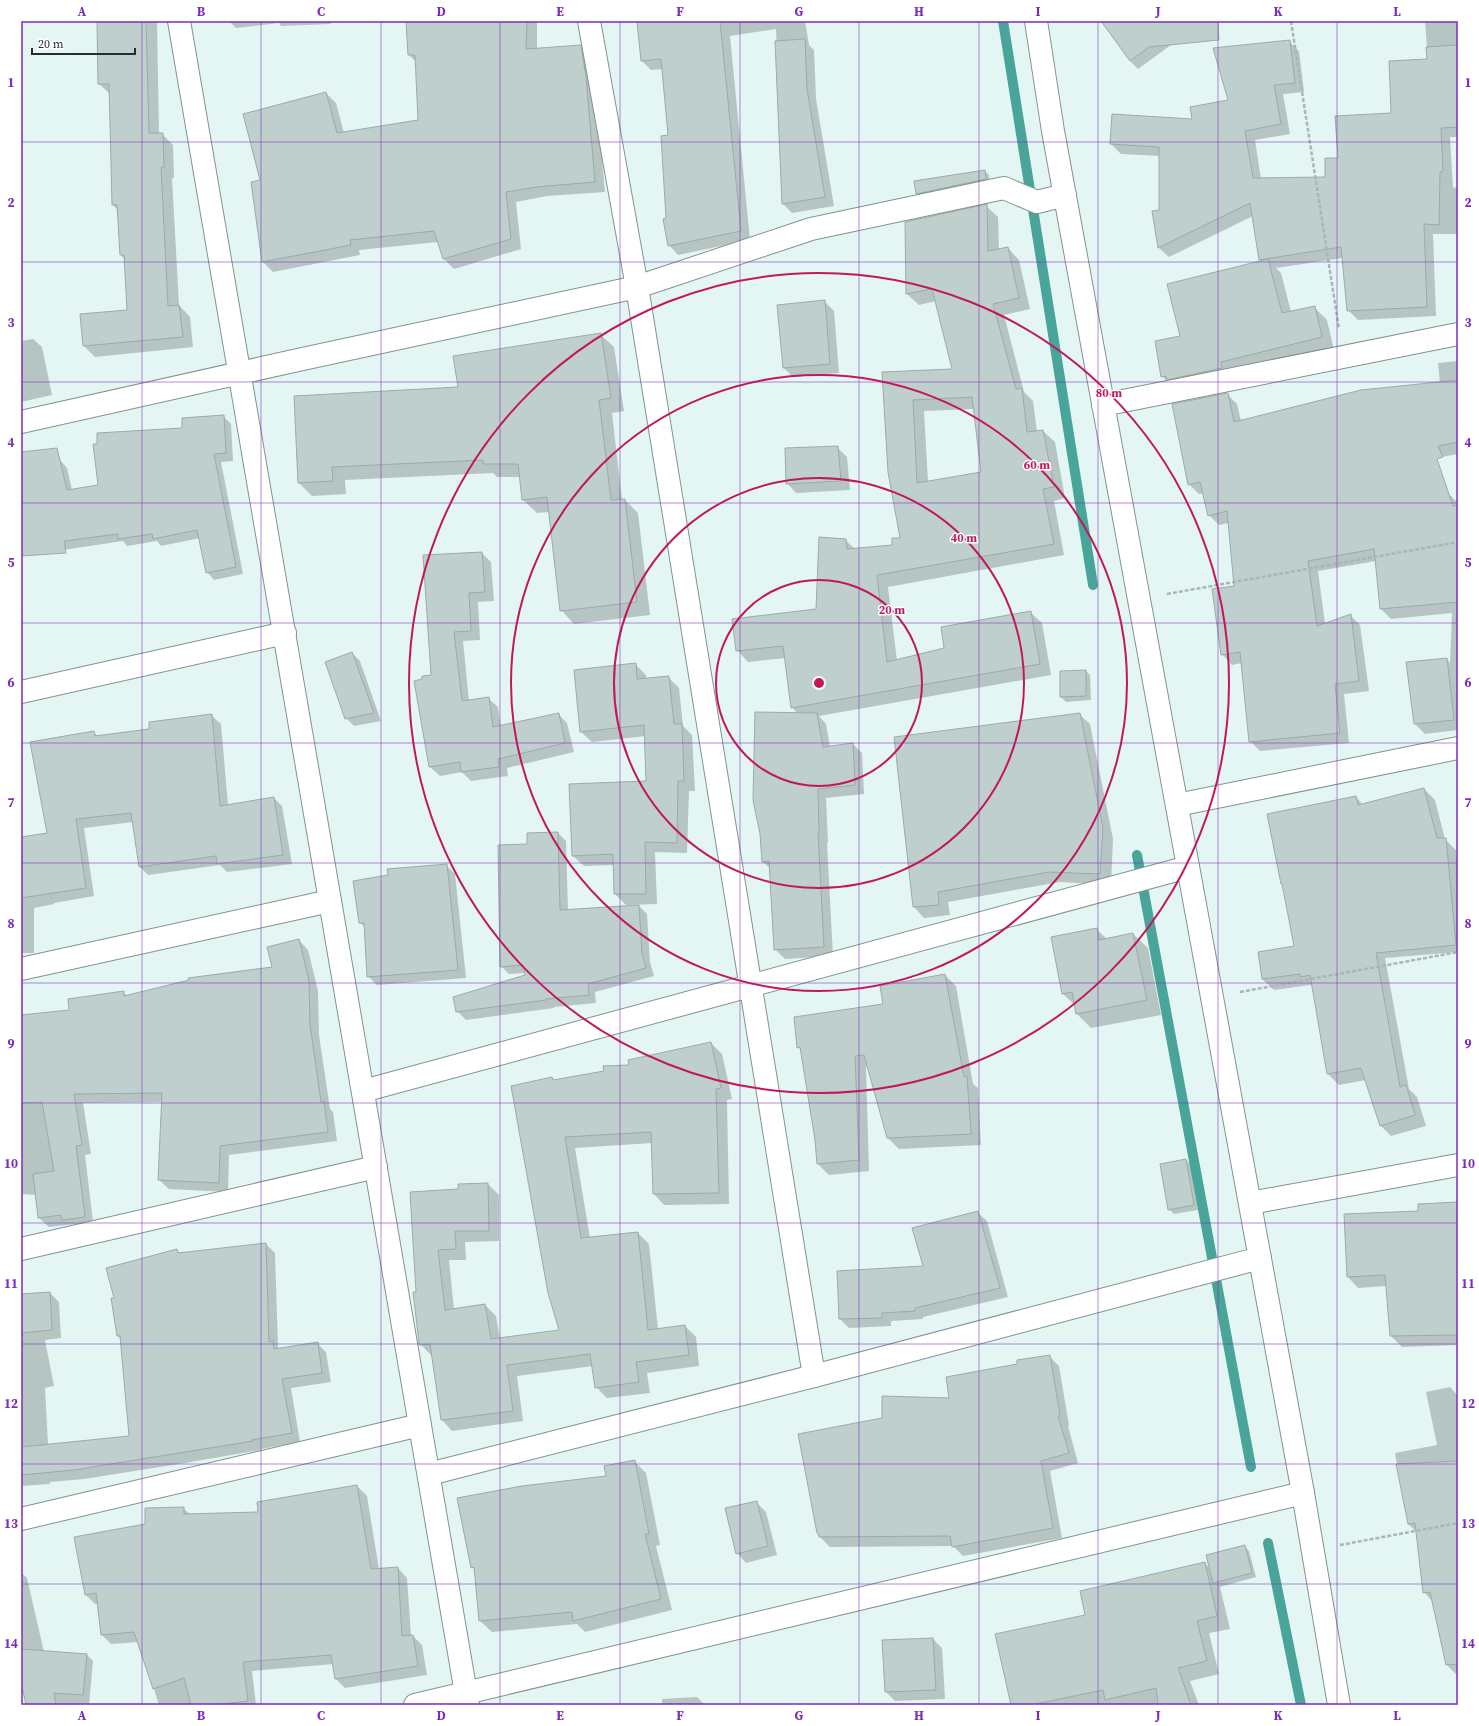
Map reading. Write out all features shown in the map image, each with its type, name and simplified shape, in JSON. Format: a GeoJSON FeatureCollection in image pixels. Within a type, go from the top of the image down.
{"type":"FeatureCollection","features":[{"type":"Feature","properties":{"kind":"street"},"geometry":{"type":"LineString","coordinates":[[179,21],[468,1699]]}},
{"type":"Feature","properties":{"kind":"street"},"geometry":{"type":"LineString","coordinates":[[589,21],[637,287],[814,1376]]}},
{"type":"Feature","properties":{"kind":"street"},"geometry":{"type":"LineString","coordinates":[[1036,21],[1065,195],[1303,1493],[1339,1705]]}},
{"type":"Feature","properties":{"kind":"street"},"geometry":{"type":"LineString","coordinates":[[21,422],[637,287],[811,229],[1004,188],[1037,202],[1065,195]]}},
{"type":"Feature","properties":{"kind":"street"},"geometry":{"type":"LineString","coordinates":[[1103,405],[1458,334]]}},
{"type":"Feature","properties":{"kind":"street"},"geometry":{"type":"LineString","coordinates":[[21,692],[285,633]]}},
{"type":"Feature","properties":{"kind":"street"},"geometry":{"type":"LineString","coordinates":[[1176,805],[1458,748]]}},
{"type":"Feature","properties":{"kind":"street"},"geometry":{"type":"LineString","coordinates":[[363,1091],[1188,867]]}},
{"type":"Feature","properties":{"kind":"street"},"geometry":{"type":"LineString","coordinates":[[21,969],[330,901]]}},
{"type":"Feature","properties":{"kind":"street"},"geometry":{"type":"LineString","coordinates":[[1250,1203],[1458,1165]]}},
{"type":"Feature","properties":{"kind":"street"},"geometry":{"type":"LineString","coordinates":[[21,1249],[376,1167]]}},
{"type":"Feature","properties":{"kind":"street"},"geometry":{"type":"LineString","coordinates":[[429,1474],[814,1376],[1260,1258]]}},
{"type":"Feature","properties":{"kind":"street"},"geometry":{"type":"LineString","coordinates":[[21,1519],[420,1425]]}},
{"type":"Feature","properties":{"kind":"street"},"geometry":{"type":"LineString","coordinates":[[414,1705],[468,1699],[1303,1493]]}},
{"type":"Feature","properties":{"kind":"path"},"geometry":{"type":"LineString","coordinates":[[1291,21],[1344,356]]}},
{"type":"Feature","properties":{"kind":"path"},"geometry":{"type":"LineString","coordinates":[[1139,599],[1458,542]]}},
{"type":"Feature","properties":{"kind":"path"},"geometry":{"type":"LineString","coordinates":[[1212,997],[1458,952]]}},
{"type":"Feature","properties":{"kind":"path"},"geometry":{"type":"LineString","coordinates":[[1312,1550],[1458,1523]]}},
{"type":"Feature","properties":{"kind":"building"},"geometry":{"type":"Polygon","coordinates":[[[97,21],[146,21],[149,133],[163,133],[164,167],[161,167],[168,306],[179,305],[183,337],[83,346],[80,314],[127,310],[124,255],[120,255],[117,205],[112,205],[109,84],[98,84],[97,21]]]}},
{"type":"Feature","properties":{"kind":"building"},"geometry":{"type":"Polygon","coordinates":[[[406,21],[527,21],[526,49],[581,45],[586,77],[595,182],[536,187],[506,192],[511,239],[443,259],[434,231],[350,240],[351,245],[262,262],[251,182],[260,180],[243,114],[326,92],[337,133],[418,120],[415,55],[408,55],[406,21]]]}},
{"type":"Feature","properties":{"kind":"building"},"geometry":{"type":"Polygon","coordinates":[[[720,21],[741,231],[668,246],[663,219],[666,218],[661,136],[668,135],[661,59],[641,61],[637,22],[720,21]]]}},
{"type":"Feature","properties":{"kind":"building"},"geometry":{"type":"Polygon","coordinates":[[[1101,21],[1218,21],[1219,40],[1149,47],[1130,61],[1101,21]]]}},
{"type":"Feature","properties":{"kind":"building"},"geometry":{"type":"Polygon","coordinates":[[[805,39],[807,89],[825,197],[782,204],[775,41],[805,39]]]}},
{"type":"Feature","properties":{"kind":"building"},"geometry":{"type":"Polygon","coordinates":[[[1290,40],[1295,83],[1274,85],[1281,124],[1245,131],[1253,178],[1325,177],[1325,158],[1338,158],[1335,116],[1391,113],[1389,61],[1427,59],[1426,47],[1458,45],[1458,127],[1441,128],[1443,171],[1440,172],[1439,225],[1424,224],[1427,307],[1347,311],[1341,247],[1259,260],[1250,203],[1158,248],[1152,211],[1159,210],[1159,147],[1110,144],[1112,114],[1192,119],[1190,107],[1228,100],[1213,48],[1290,40]]]}},
{"type":"Feature","properties":{"kind":"building"},"geometry":{"type":"Polygon","coordinates":[[[985,170],[986,179],[916,194],[914,181],[985,170]]]}},
{"type":"Feature","properties":{"kind":"building"},"geometry":{"type":"Polygon","coordinates":[[[987,204],[988,251],[1008,247],[1019,298],[993,304],[1016,389],[1022,388],[1027,432],[1043,430],[1054,487],[1043,489],[1054,544],[877,575],[887,662],[944,648],[941,627],[1031,611],[1040,664],[791,708],[783,646],[736,651],[732,619],[816,609],[819,537],[846,539],[847,549],[892,545],[892,538],[900,538],[888,472],[882,372],[952,369],[932,289],[906,294],[905,222],[987,204]],[[972,397],[913,400],[917,483],[981,472],[972,397]]]}},
{"type":"Feature","properties":{"kind":"building"},"geometry":{"type":"Polygon","coordinates":[[[1268,259],[1282,313],[1315,306],[1322,337],[1221,362],[1222,368],[1167,380],[1166,376],[1161,377],[1155,341],[1180,336],[1167,284],[1268,259]]]}},
{"type":"Feature","properties":{"kind":"building"},"geometry":{"type":"Polygon","coordinates":[[[825,300],[830,364],[783,368],[777,305],[825,300]]]}},
{"type":"Feature","properties":{"kind":"building"},"geometry":{"type":"Polygon","coordinates":[[[601,333],[611,398],[599,400],[611,500],[625,499],[637,602],[560,611],[547,497],[522,500],[518,464],[483,464],[483,460],[332,467],[333,481],[298,483],[294,396],[458,387],[453,356],[601,333]]]}},
{"type":"Feature","properties":{"kind":"building"},"geometry":{"type":"Polygon","coordinates":[[[1458,380],[1458,442],[1438,446],[1443,457],[1437,459],[1453,506],[1458,505],[1458,602],[1380,609],[1374,549],[1308,561],[1317,626],[1351,614],[1359,681],[1335,684],[1340,733],[1249,742],[1240,652],[1221,655],[1212,589],[1234,586],[1227,511],[1208,516],[1200,482],[1188,485],[1172,404],[1228,393],[1234,422],[1361,390],[1458,380]]]}},
{"type":"Feature","properties":{"kind":"building"},"geometry":{"type":"Polygon","coordinates":[[[224,415],[226,453],[214,454],[236,567],[206,573],[197,530],[153,539],[152,534],[118,539],[118,534],[64,541],[66,553],[21,556],[21,452],[57,448],[67,490],[98,485],[93,444],[97,444],[97,433],[182,428],[182,418],[224,415]]]}},
{"type":"Feature","properties":{"kind":"building"},"geometry":{"type":"Polygon","coordinates":[[[838,446],[841,481],[786,484],[785,448],[838,446]]]}},
{"type":"Feature","properties":{"kind":"building"},"geometry":{"type":"Polygon","coordinates":[[[482,552],[485,592],[469,593],[471,631],[454,632],[462,701],[489,697],[493,727],[559,713],[565,743],[498,759],[499,767],[461,772],[460,762],[429,767],[414,681],[422,679],[422,676],[431,675],[423,555],[482,552]]]}},
{"type":"Feature","properties":{"kind":"building"},"geometry":{"type":"Polygon","coordinates":[[[352,652],[374,713],[345,719],[325,662],[352,652]]]}},
{"type":"Feature","properties":{"kind":"building"},"geometry":{"type":"Polygon","coordinates":[[[1447,658],[1454,720],[1414,724],[1406,662],[1447,658]]]}},
{"type":"Feature","properties":{"kind":"building"},"geometry":{"type":"Polygon","coordinates":[[[636,663],[637,679],[669,676],[674,724],[682,724],[684,781],[678,781],[677,843],[645,842],[646,894],[614,894],[613,854],[572,856],[569,784],[646,781],[644,725],[580,732],[574,670],[636,663]]]}},
{"type":"Feature","properties":{"kind":"building"},"geometry":{"type":"Polygon","coordinates":[[[1086,670],[1086,696],[1060,697],[1060,671],[1086,670]]]}},
{"type":"Feature","properties":{"kind":"building"},"geometry":{"type":"Polygon","coordinates":[[[755,712],[817,713],[823,747],[853,743],[855,785],[818,789],[818,833],[824,947],[774,950],[769,861],[762,862],[760,834],[753,800],[755,712]]]}},
{"type":"Feature","properties":{"kind":"building"},"geometry":{"type":"Polygon","coordinates":[[[1080,713],[1103,828],[1100,874],[1049,872],[938,892],[939,905],[913,907],[894,737],[1080,713]]]}},
{"type":"Feature","properties":{"kind":"building"},"geometry":{"type":"Polygon","coordinates":[[[212,714],[220,806],[274,797],[283,855],[217,864],[216,856],[139,867],[131,813],[76,819],[86,888],[21,898],[21,837],[47,833],[30,742],[94,731],[95,736],[149,729],[149,722],[212,714]]]}},
{"type":"Feature","properties":{"kind":"building"},"geometry":{"type":"Polygon","coordinates":[[[1424,788],[1437,838],[1446,838],[1456,945],[1376,953],[1400,1087],[1406,1085],[1415,1115],[1380,1126],[1361,1068],[1327,1074],[1310,975],[1300,977],[1300,974],[1262,979],[1258,952],[1294,946],[1267,814],[1356,796],[1358,805],[1424,788]]]}},
{"type":"Feature","properties":{"kind":"building"},"geometry":{"type":"Polygon","coordinates":[[[558,832],[560,910],[639,905],[642,954],[646,968],[588,984],[589,995],[546,999],[456,1012],[453,997],[525,975],[523,965],[500,967],[498,845],[527,844],[527,833],[558,832]]]}},
{"type":"Feature","properties":{"kind":"building"},"geometry":{"type":"Polygon","coordinates":[[[447,864],[458,970],[367,977],[364,923],[359,923],[353,881],[388,875],[387,869],[447,864]]]}},
{"type":"Feature","properties":{"kind":"building"},"geometry":{"type":"Polygon","coordinates":[[[1097,928],[1099,940],[1133,933],[1147,1000],[1076,1014],[1072,992],[1062,994],[1051,937],[1097,928]]]}},
{"type":"Feature","properties":{"kind":"building"},"geometry":{"type":"Polygon","coordinates":[[[299,939],[309,981],[310,1025],[321,1102],[324,1101],[328,1132],[220,1146],[219,1183],[158,1180],[162,1093],[74,1094],[82,1145],[76,1146],[85,1217],[62,1220],[61,1215],[38,1218],[33,1174],[54,1171],[42,1102],[21,1103],[21,1015],[69,1010],[68,999],[124,991],[124,996],[189,980],[188,978],[272,967],[267,947],[299,939]]]}},
{"type":"Feature","properties":{"kind":"building"},"geometry":{"type":"Polygon","coordinates":[[[945,974],[964,1077],[967,1076],[971,1134],[887,1138],[864,1055],[855,1056],[859,1160],[817,1164],[815,1140],[800,1047],[797,1048],[794,1017],[883,1004],[880,986],[945,974]]]}},
{"type":"Feature","properties":{"kind":"building"},"geometry":{"type":"Polygon","coordinates":[[[711,1042],[721,1088],[716,1089],[719,1193],[653,1194],[651,1132],[565,1137],[581,1238],[638,1232],[648,1330],[685,1325],[689,1355],[636,1362],[639,1382],[595,1388],[590,1354],[507,1365],[513,1411],[441,1420],[430,1344],[419,1345],[413,1292],[416,1292],[410,1192],[458,1189],[458,1184],[488,1183],[489,1231],[455,1231],[456,1249],[438,1250],[445,1310],[485,1304],[491,1339],[559,1330],[548,1293],[511,1086],[552,1077],[553,1080],[604,1071],[603,1066],[629,1065],[628,1060],[711,1042]]]}},
{"type":"Feature","properties":{"kind":"building"},"geometry":{"type":"Polygon","coordinates":[[[1186,1159],[1194,1205],[1168,1210],[1160,1164],[1186,1159]]]}},
{"type":"Feature","properties":{"kind":"building"},"geometry":{"type":"Polygon","coordinates":[[[1458,1202],[1458,1335],[1390,1336],[1385,1275],[1347,1277],[1344,1214],[1418,1211],[1418,1204],[1458,1202]]]}},
{"type":"Feature","properties":{"kind":"building"},"geometry":{"type":"Polygon","coordinates":[[[978,1211],[1000,1288],[915,1308],[915,1311],[882,1313],[882,1318],[839,1319],[837,1271],[923,1266],[912,1228],[978,1211]]]}},
{"type":"Feature","properties":{"kind":"building"},"geometry":{"type":"Polygon","coordinates":[[[266,1243],[269,1342],[273,1341],[274,1349],[318,1342],[322,1373],[282,1379],[292,1433],[252,1440],[253,1441],[74,1470],[21,1475],[21,1447],[129,1436],[120,1336],[117,1336],[111,1298],[114,1298],[106,1268],[177,1249],[178,1253],[266,1243]]]}},
{"type":"Feature","properties":{"kind":"building"},"geometry":{"type":"Polygon","coordinates":[[[50,1292],[52,1330],[21,1333],[21,1294],[50,1292]]]}},
{"type":"Feature","properties":{"kind":"building"},"geometry":{"type":"Polygon","coordinates":[[[1050,1355],[1060,1415],[1058,1416],[1069,1453],[1041,1461],[1053,1528],[952,1547],[950,1536],[819,1537],[798,1434],[882,1418],[882,1396],[949,1398],[946,1377],[1017,1364],[1017,1360],[1050,1355]]]}},
{"type":"Feature","properties":{"kind":"building"},"geometry":{"type":"Polygon","coordinates":[[[635,1460],[649,1534],[645,1534],[661,1599],[573,1621],[572,1612],[479,1621],[474,1567],[471,1568],[457,1498],[522,1486],[606,1476],[604,1466],[635,1460]]]}},
{"type":"Feature","properties":{"kind":"building"},"geometry":{"type":"Polygon","coordinates":[[[1458,1461],[1458,1664],[1446,1665],[1430,1592],[1423,1593],[1415,1523],[1408,1524],[1396,1464],[1458,1461]]]}},
{"type":"Feature","properties":{"kind":"building"},"geometry":{"type":"Polygon","coordinates":[[[357,1485],[371,1569],[398,1567],[402,1636],[413,1635],[418,1666],[335,1679],[331,1655],[243,1662],[248,1701],[212,1705],[191,1705],[184,1678],[153,1689],[134,1632],[101,1635],[96,1593],[85,1595],[74,1537],[145,1524],[145,1508],[184,1507],[184,1514],[258,1512],[257,1502],[357,1485]]]}},
{"type":"Feature","properties":{"kind":"building"},"geometry":{"type":"Polygon","coordinates":[[[757,1501],[768,1546],[736,1554],[725,1508],[757,1501]]]}},
{"type":"Feature","properties":{"kind":"building"},"geometry":{"type":"Polygon","coordinates":[[[1245,1545],[1252,1573],[1213,1583],[1206,1555],[1245,1545]]]}},
{"type":"Feature","properties":{"kind":"building"},"geometry":{"type":"Polygon","coordinates":[[[1205,1562],[1217,1616],[1197,1621],[1207,1661],[1178,1668],[1191,1705],[1158,1705],[1156,1688],[1105,1700],[1103,1690],[1031,1705],[1011,1705],[995,1634],[1085,1615],[1080,1591],[1205,1562]]]}},
{"type":"Feature","properties":{"kind":"building"},"geometry":{"type":"Polygon","coordinates":[[[933,1638],[936,1690],[885,1692],[882,1640],[933,1638]]]}},
{"type":"Feature","properties":{"kind":"building"},"geometry":{"type":"Polygon","coordinates":[[[21,1649],[87,1654],[83,1695],[54,1693],[56,1705],[26,1705],[21,1682],[21,1649]]]}},
{"type":"Feature","properties":{"kind":"waterway"},"geometry":{"type":"LineString","coordinates":[[1003,21],[1093,585]]}},
{"type":"Feature","properties":{"kind":"waterway"},"geometry":{"type":"LineString","coordinates":[[1137,855],[1251,1467]]}},
{"type":"Feature","properties":{"kind":"waterway"},"geometry":{"type":"LineString","coordinates":[[1268,1543],[1301,1705]]}}]}
